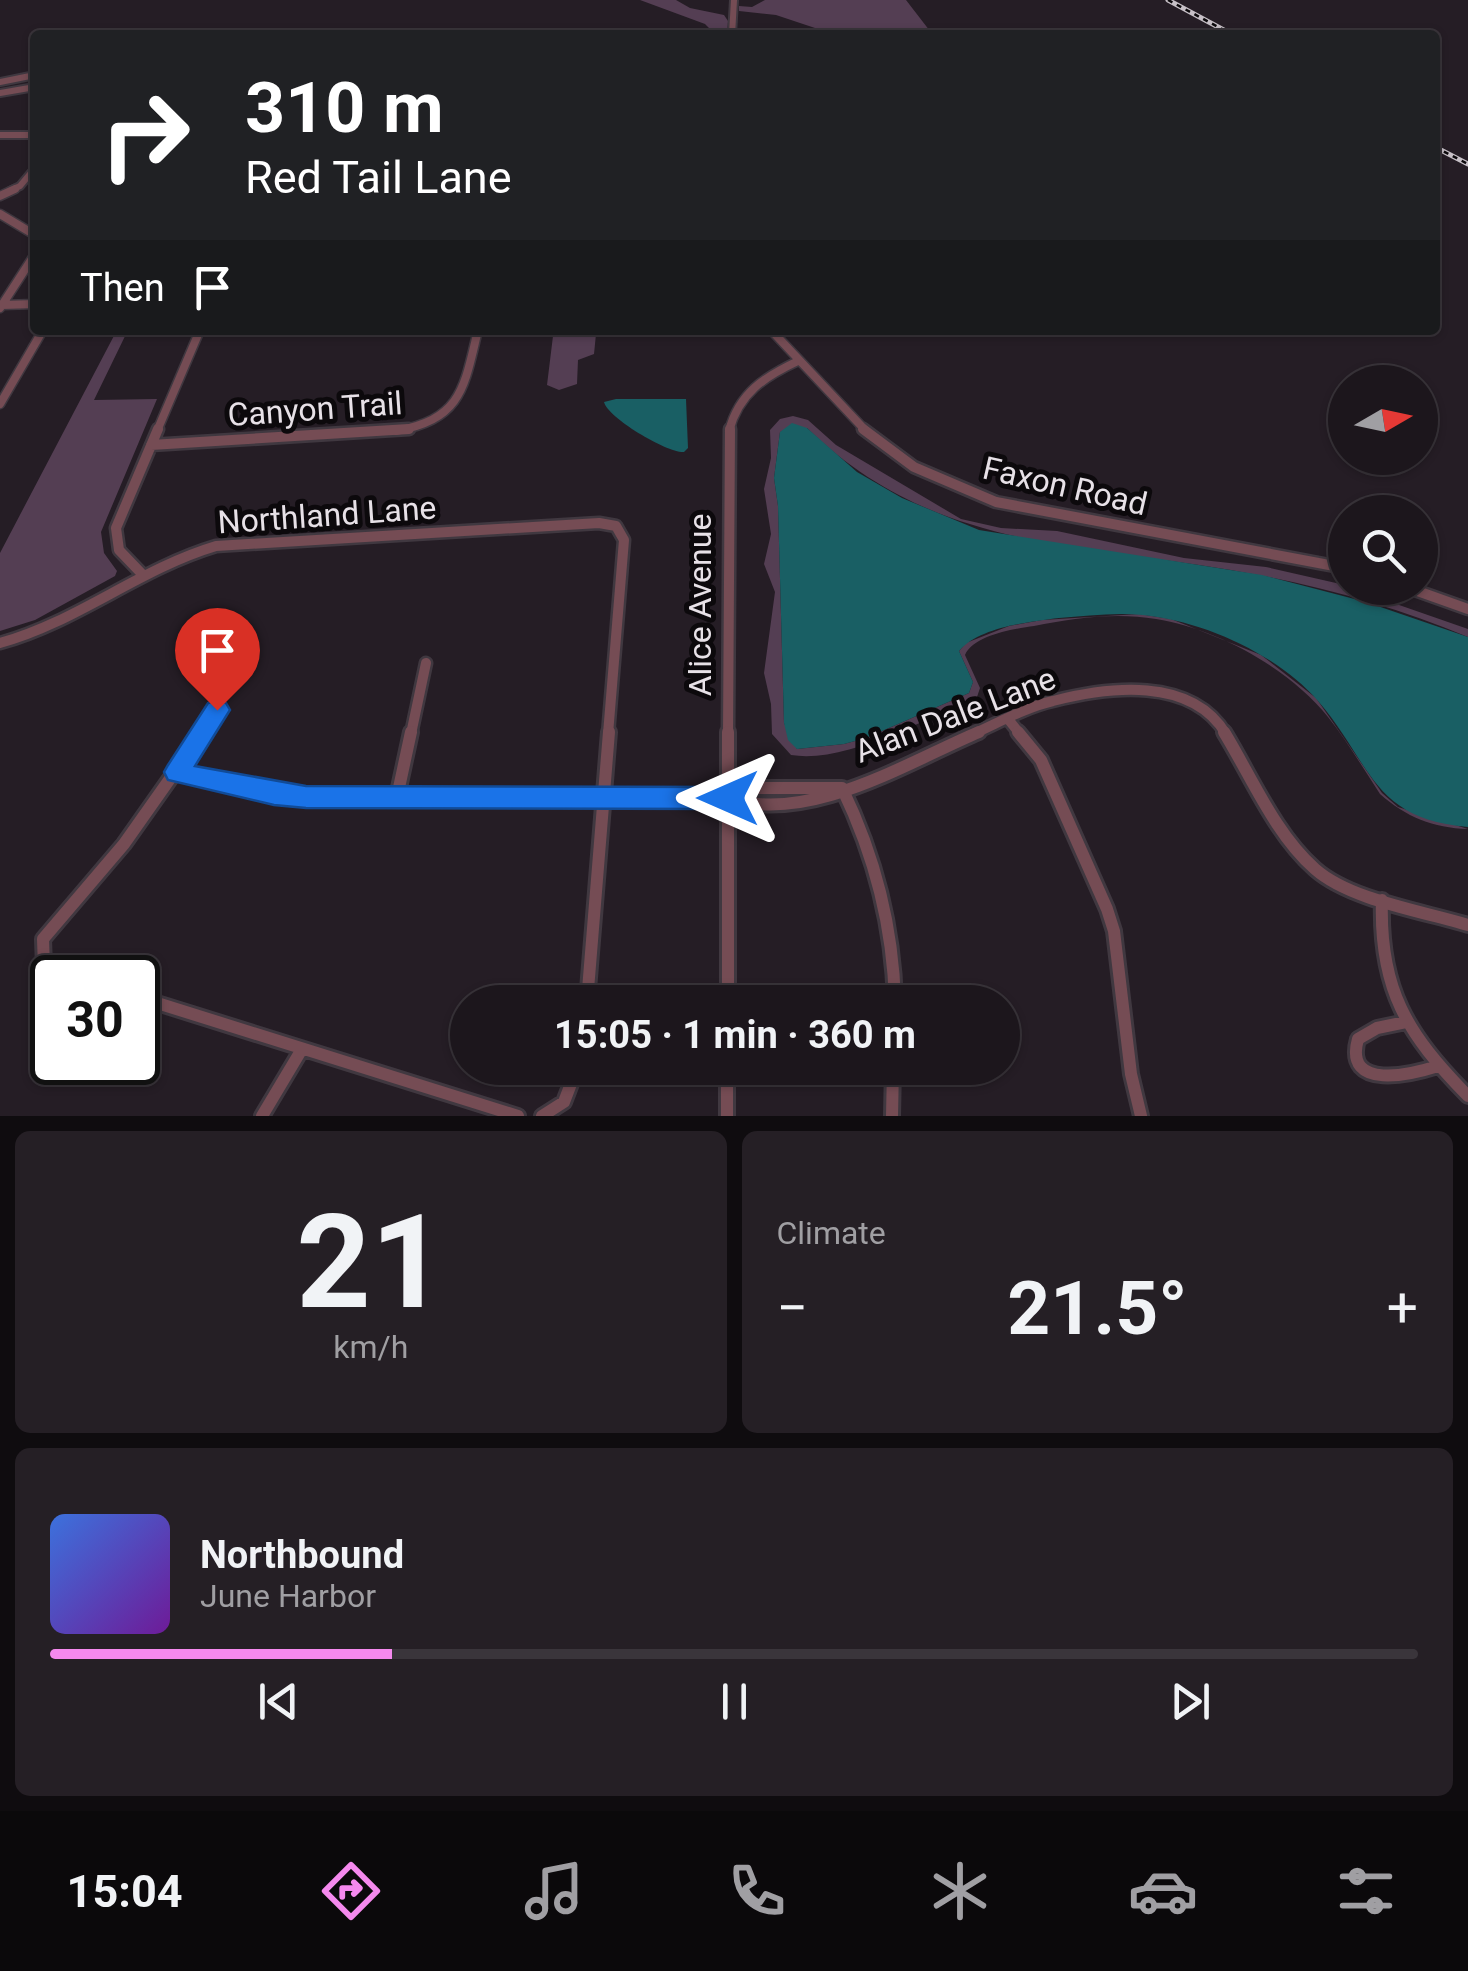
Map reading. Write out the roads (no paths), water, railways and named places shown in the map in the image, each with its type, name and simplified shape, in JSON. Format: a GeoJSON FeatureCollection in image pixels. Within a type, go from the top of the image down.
{"type":"FeatureCollection","features":[{"type":"Feature","properties":{"kind":"street"},"geometry":{"type":"LineString","coordinates":[[732,30],[734,0]]}},
{"type":"Feature","properties":{"kind":"street"},"geometry":{"type":"LineString","coordinates":[[0,82],[30,76]]}},
{"type":"Feature","properties":{"kind":"street"},"geometry":{"type":"LineString","coordinates":[[0,93],[30,88]]}},
{"type":"Feature","properties":{"kind":"street"},"geometry":{"type":"LineString","coordinates":[[0,135],[30,135]]}},
{"type":"Feature","properties":{"kind":"street"},"geometry":{"type":"LineString","coordinates":[[0,196],[20,186],[30,174]]}},
{"type":"Feature","properties":{"kind":"street"},"geometry":{"type":"LineString","coordinates":[[0,214],[30,232]]}},
{"type":"Feature","properties":{"kind":"street"},"geometry":{"type":"LineString","coordinates":[[1,306],[30,262]]}},
{"type":"Feature","properties":{"kind":"street"},"geometry":{"type":"LineString","coordinates":[[1,306],[30,304]]}},
{"type":"Feature","properties":{"kind":"street"},"geometry":{"type":"LineString","coordinates":[[1,401],[40,335]]}},
{"type":"Feature","properties":{"kind":"street"},"geometry":{"type":"LineString","coordinates":[[142,574],[119,550],[116,528],[198,335]]}},
{"type":"Feature","properties":{"kind":"street","name":"Canyon Trail"},"geometry":{"type":"LineString","coordinates":[[151,445],[398,431],[432,423],[454,408],[463,395],[477,335]]}},
{"type":"Feature","properties":{"kind":"street","name":"Faxon Road"},"geometry":{"type":"LineString","coordinates":[[775,335],[880,443],[915,468],[956,487],[1072,519],[1278,552],[1328,564]]}},
{"type":"Feature","properties":{"kind":"street","name":"Alice Avenue"},"geometry":{"type":"LineString","coordinates":[[728,985],[727,443],[731,417],[746,393],[766,375],[798,361]]}},
{"type":"Feature","properties":{"kind":"street","name":"Northland Lane"},"geometry":{"type":"LineString","coordinates":[[0,643],[49,626],[178,557],[216,546],[599,522],[617,527],[624,540],[603,798]]}},
{"type":"Feature","properties":{"kind":"street"},"geometry":{"type":"LineString","coordinates":[[1438,598],[1468,609]]}},
{"type":"Feature","properties":{"kind":"street"},"geometry":{"type":"LineString","coordinates":[[397,797],[426,664]]}},
{"type":"Feature","properties":{"kind":"street"},"geometry":{"type":"LineString","coordinates":[[41,955],[48,932],[124,844],[177,772],[217,710],[220,682]]}},
{"type":"Feature","properties":{"kind":"street","name":"Alan Dale Lane"},"geometry":{"type":"LineString","coordinates":[[177,772],[274,794],[728,798],[749,807],[789,804],[827,798],[842,788],[1050,702],[1130,689],[1152,690],[1191,702],[1226,732],[1291,843],[1306,861],[1338,884],[1468,925]]}},
{"type":"Feature","properties":{"kind":"street"},"geometry":{"type":"LineString","coordinates":[[1008,719],[1041,760],[1107,909],[1117,950],[1141,1116]]}},
{"type":"Feature","properties":{"kind":"street"},"geometry":{"type":"LineString","coordinates":[[842,788],[860,828],[887,914],[895,985]]}},
{"type":"Feature","properties":{"kind":"street"},"geometry":{"type":"LineString","coordinates":[[589,985],[603,798]]}},
{"type":"Feature","properties":{"kind":"street"},"geometry":{"type":"LineString","coordinates":[[1382,900],[1380,950],[1389,987],[1406,1022],[1438,1066],[1468,1096]]}},
{"type":"Feature","properties":{"kind":"street"},"geometry":{"type":"LineString","coordinates":[[160,1004],[518,1116]]}},
{"type":"Feature","properties":{"kind":"street"},"geometry":{"type":"LineString","coordinates":[[1406,1022],[1377,1028],[1358,1038],[1356,1054],[1365,1069],[1381,1078],[1438,1066]]}},
{"type":"Feature","properties":{"kind":"street"},"geometry":{"type":"LineString","coordinates":[[262,1116],[302,1048]]}},
{"type":"Feature","properties":{"kind":"street"},"geometry":{"type":"LineString","coordinates":[[547,1114],[568,1096],[572,1085]]}},
{"type":"Feature","properties":{"kind":"street"},"geometry":{"type":"LineString","coordinates":[[727,1116],[728,1085]]}},
{"type":"Feature","properties":{"kind":"street"},"geometry":{"type":"LineString","coordinates":[[892,1116],[893,1085]]}},
{"type":"Feature","properties":{"kind":"water"},"geometry":{"type":"Polygon","coordinates":[[[686,399],[688,448],[684,452],[665,447],[627,425],[604,402],[686,399]]]}},
{"type":"Feature","properties":{"kind":"water"},"geometry":{"type":"Polygon","coordinates":[[[792,423],[807,428],[857,472],[902,498],[979,530],[1262,575],[1328,592],[1328,605],[1375,605],[1468,637],[1468,827],[1436,822],[1411,813],[1392,800],[1376,784],[1318,701],[1282,669],[1214,632],[1143,615],[1059,618],[979,636],[959,651],[973,682],[969,693],[866,738],[797,749],[788,740],[784,723],[774,478],[780,432],[792,423]]]}},
{"type":"Feature","properties":{"kind":"railway"},"geometry":{"type":"LineString","coordinates":[[1168,0],[1224,30]]}},
{"type":"Feature","properties":{"kind":"railway"},"geometry":{"type":"LineString","coordinates":[[1440,150],[1468,164]]}}]}
